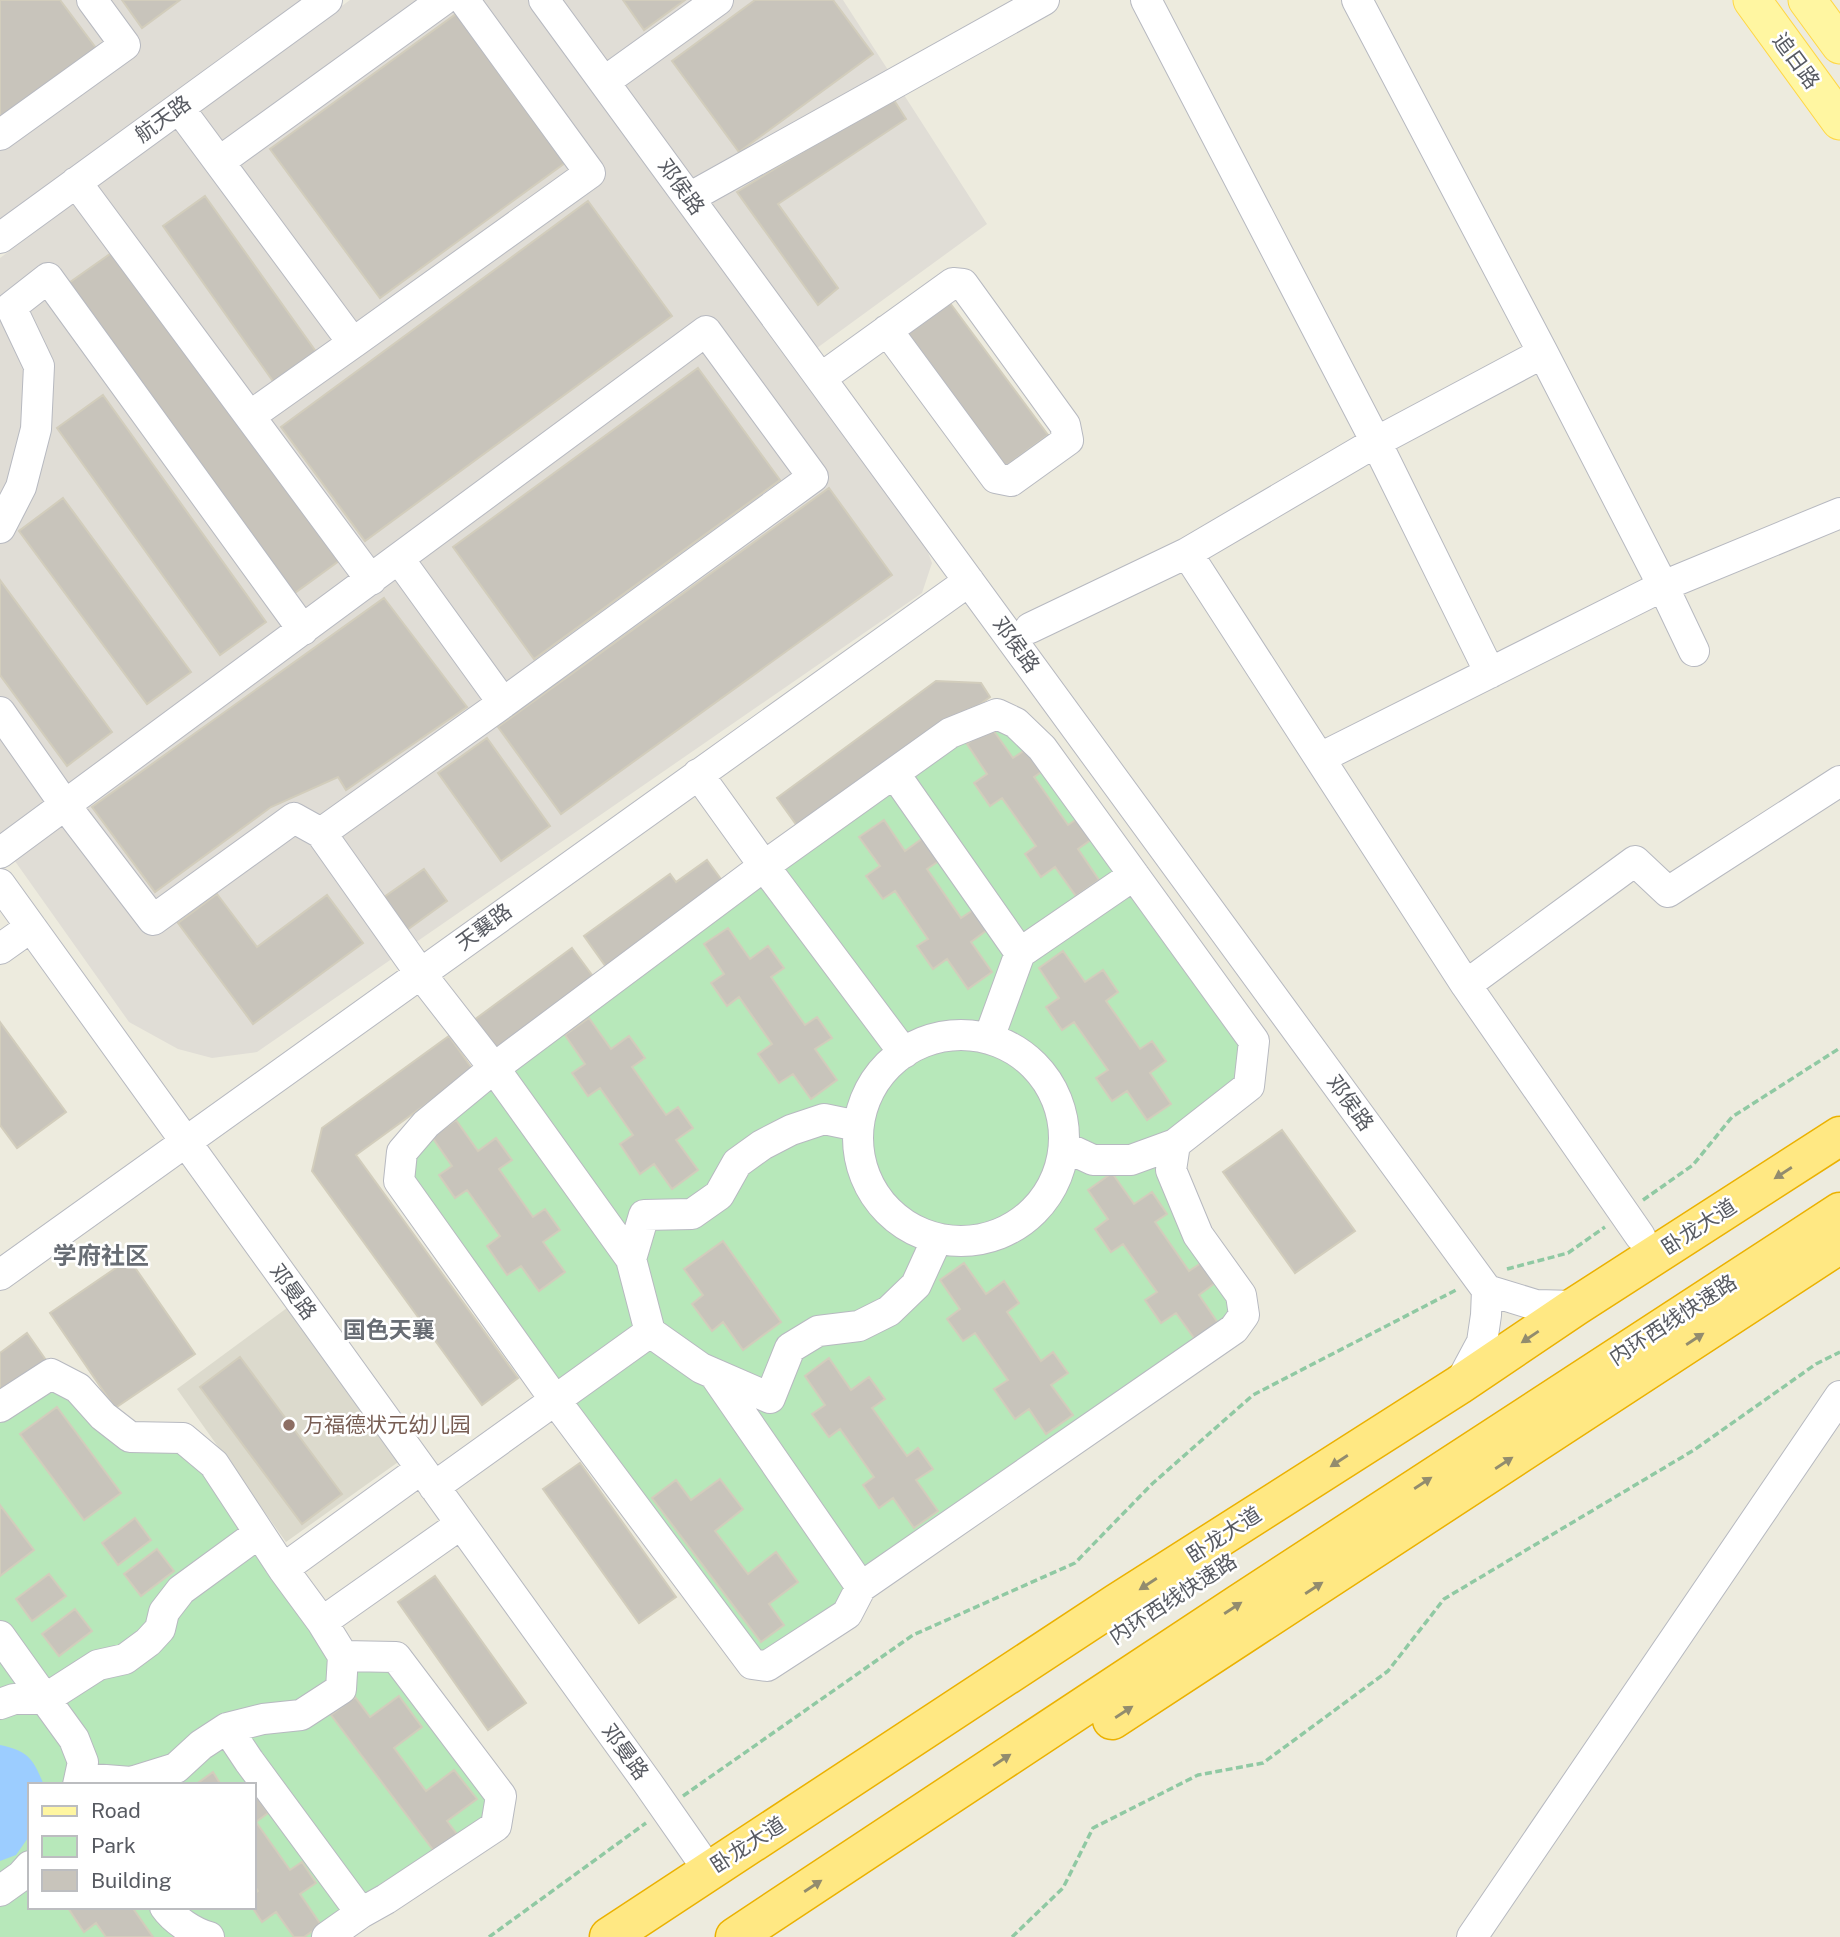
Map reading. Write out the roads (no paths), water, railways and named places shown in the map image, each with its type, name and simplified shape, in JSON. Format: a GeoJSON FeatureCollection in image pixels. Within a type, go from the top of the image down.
{"type":"FeatureCollection","features":[{"type":"Feature","properties":{"kind":"highway","name":"卧龙大道"},"geometry":{"type":"LineString","coordinates":[[609,1937],[1105,1611],[1459,1385],[1576,1306],[1840,1136]]}},
{"type":"Feature","properties":{"kind":"highway","name":"内环西线快速路"},"geometry":{"type":"LineString","coordinates":[[646,1937],[1840,1166]]}},
{"type":"Feature","properties":{"kind":"highway","name":"内环西线快速路"},"geometry":{"type":"LineString","coordinates":[[735,1937],[1237,1605],[1840,1212]]}},
{"type":"Feature","properties":{"kind":"highway"},"geometry":{"type":"LineString","coordinates":[[779,1937],[1840,1244]]}},
{"type":"Feature","properties":{"kind":"main road","name":"追日路"},"geometry":{"type":"LineString","coordinates":[[1752,0],[1840,121]]}},
{"type":"Feature","properties":{"kind":"main road"},"geometry":{"type":"LineString","coordinates":[[1807,0],[1840,45]]}},
{"type":"Feature","properties":{"kind":"street"},"geometry":{"type":"LineString","coordinates":[[0,135],[125,45],[92,0]]}},
{"type":"Feature","properties":{"kind":"street","name":"航天路"},"geometry":{"type":"LineString","coordinates":[[0,237],[327,0]]}},
{"type":"Feature","properties":{"kind":"street"},"geometry":{"type":"LineString","coordinates":[[219,162],[443,0]]}},
{"type":"Feature","properties":{"kind":"street"},"geometry":{"type":"LineString","coordinates":[[250,416],[590,173],[464,0]]}},
{"type":"Feature","properties":{"kind":"street","name":"邓侯路"},"geometry":{"type":"LineString","coordinates":[[544,0],[1483,1284]]}},
{"type":"Feature","properties":{"kind":"street"},"geometry":{"type":"LineString","coordinates":[[604,82],[718,0]]}},
{"type":"Feature","properties":{"kind":"street"},"geometry":{"type":"LineString","coordinates":[[689,198],[1044,0]]}},
{"type":"Feature","properties":{"kind":"street"},"geometry":{"type":"LineString","coordinates":[[1146,0],[1376,442],[1490,673]]}},
{"type":"Feature","properties":{"kind":"street"},"geometry":{"type":"LineString","coordinates":[[1357,0],[1543,353],[1694,650]]}},
{"type":"Feature","properties":{"kind":"street"},"geometry":{"type":"LineString","coordinates":[[179,108],[353,343]]}},
{"type":"Feature","properties":{"kind":"street"},"geometry":{"type":"LineString","coordinates":[[76,182],[371,580]]}},
{"type":"Feature","properties":{"kind":"street"},"geometry":{"type":"LineString","coordinates":[[0,528],[21,486],[36,429],[39,366],[11,306],[48,278],[303,630]]}},
{"type":"Feature","properties":{"kind":"street"},"geometry":{"type":"LineString","coordinates":[[821,378],[887,330],[953,283],[963,284],[1065,425],[1068,440],[1011,481],[996,478],[887,330]]}},
{"type":"Feature","properties":{"kind":"street"},"geometry":{"type":"LineString","coordinates":[[0,853],[706,331],[813,477],[321,833]]}},
{"type":"Feature","properties":{"kind":"street"},"geometry":{"type":"LineString","coordinates":[[1030,628],[1187,553],[1376,442],[1543,353]]}},
{"type":"Feature","properties":{"kind":"street"},"geometry":{"type":"LineString","coordinates":[[1320,758],[1663,586],[1840,513]]}},
{"type":"Feature","properties":{"kind":"street"},"geometry":{"type":"LineString","coordinates":[[1187,553],[1466,985],[1632,1225]]}},
{"type":"Feature","properties":{"kind":"street"},"geometry":{"type":"LineString","coordinates":[[399,559],[503,703]]}},
{"type":"Feature","properties":{"kind":"street","name":"天襄路"},"geometry":{"type":"LineString","coordinates":[[0,1275],[969,581]]}},
{"type":"Feature","properties":{"kind":"street"},"geometry":{"type":"LineString","coordinates":[[0,712],[65,805],[153,920],[294,818],[321,833],[420,973],[494,1068],[631,1259],[650,1332],[701,1368],[770,1398],[790,1348],[818,1331],[859,1326],[889,1311],[916,1285],[937,1239]]}},
{"type":"Feature","properties":{"kind":"street"},"geometry":{"type":"LineString","coordinates":[[1065,1147],[1093,1160],[1131,1160],[1175,1144],[1250,1086],[1254,1041],[1042,748],[1016,723],[997,714],[950,733],[764,866],[494,1068],[426,1124],[402,1152],[399,1181],[555,1400],[752,1664],[767,1666],[847,1614],[861,1587],[1234,1329],[1244,1315],[1241,1295],[1198,1235],[1171,1170],[1175,1144]]}},
{"type":"Feature","properties":{"kind":"street"},"geometry":{"type":"LineString","coordinates":[[894,774],[1020,953]]}},
{"type":"Feature","properties":{"kind":"street"},"geometry":{"type":"LineString","coordinates":[[698,775],[904,1053]]}},
{"type":"Feature","properties":{"kind":"street"},"geometry":{"type":"LineString","coordinates":[[1466,985],[1635,861],[1668,892],[1840,781]]}},
{"type":"Feature","properties":{"kind":"street"},"geometry":{"type":"LineString","coordinates":[[989,1038],[1020,953],[1134,876]]}},
{"type":"Feature","properties":{"kind":"street","name":"邓曼路"},"geometry":{"type":"LineString","coordinates":[[0,884],[709,1871]]}},
{"type":"Feature","properties":{"kind":"street"},"geometry":{"type":"LineString","coordinates":[[0,949],[31,927]]}},
{"type":"Feature","properties":{"kind":"street"},"geometry":{"type":"LineString","coordinates":[[953,1034],[989,1038],[1021,1054],[1046,1079],[1062,1112],[1065,1147],[1056,1182],[1036,1211],[1007,1232],[972,1242],[937,1239],[909,1228],[886,1209],[868,1184],[859,1156],[858,1126],[868,1091],[889,1063],[904,1053],[919,1043],[953,1034]]}},
{"type":"Feature","properties":{"kind":"street"},"geometry":{"type":"LineString","coordinates":[[631,1259],[644,1216],[692,1214],[719,1195],[737,1163],[762,1145],[792,1130],[824,1119],[858,1126]]}},
{"type":"Feature","properties":{"kind":"street"},"geometry":{"type":"LineString","coordinates":[[1459,1385],[1482,1342],[1486,1315],[1483,1284],[1536,1305],[1576,1306]]}},
{"type":"Feature","properties":{"kind":"street"},"geometry":{"type":"LineString","coordinates":[[283,1569],[555,1400],[650,1332]]}},
{"type":"Feature","properties":{"kind":"street"},"geometry":{"type":"LineString","coordinates":[[0,1406],[51,1374],[78,1388],[103,1416],[130,1437],[183,1438],[214,1464],[283,1569],[322,1622],[343,1656],[341,1689],[301,1715],[263,1719],[228,1728],[201,1745],[176,1768],[131,1782],[79,1781],[83,1762],[74,1739],[0,1636]]}},
{"type":"Feature","properties":{"kind":"street"},"geometry":{"type":"LineString","coordinates":[[714,1374],[861,1587]]}},
{"type":"Feature","properties":{"kind":"street"},"geometry":{"type":"LineString","coordinates":[[1472,1937],[1840,1396]]}},
{"type":"Feature","properties":{"kind":"street"},"geometry":{"type":"LineString","coordinates":[[322,1622],[461,1524]]}},
{"type":"Feature","properties":{"kind":"street"},"geometry":{"type":"LineString","coordinates":[[0,1704],[14,1699],[45,1699],[98,1665],[125,1659],[160,1629],[164,1612],[181,1590],[259,1533]]}},
{"type":"Feature","properties":{"kind":"street"},"geometry":{"type":"LineString","coordinates":[[327,1937],[496,1826],[501,1796],[396,1657],[343,1656]]}},
{"type":"Feature","properties":{"kind":"street"},"geometry":{"type":"LineString","coordinates":[[228,1728],[249,1761],[361,1913]]}},
{"type":"Feature","properties":{"kind":"street"},"geometry":{"type":"LineString","coordinates":[[0,1891],[28,1868]]}},
{"type":"Feature","properties":{"kind":"street"},"geometry":{"type":"LineString","coordinates":[[166,1909],[171,1915],[209,1937]]}},
{"type":"Feature","properties":{"kind":"water"},"geometry":{"type":"Polygon","coordinates":[[[0,1745],[24,1753],[37,1769],[43,1783],[28,1783],[28,1838],[16,1855],[0,1861],[0,1745]]]}},
{"type":"Feature","properties":{"kind":"place","name":"万福德状元幼儿园"},"geometry":{"type":"Point","coordinates":[289,1425]}},
{"type":"Feature","properties":{"kind":"district","name":"学府社区"},"geometry":{"type":"Point","coordinates":[101,1256]}},
{"type":"Feature","properties":{"kind":"district","name":"国色天襄"},"geometry":{"type":"Point","coordinates":[389,1330]}}]}
